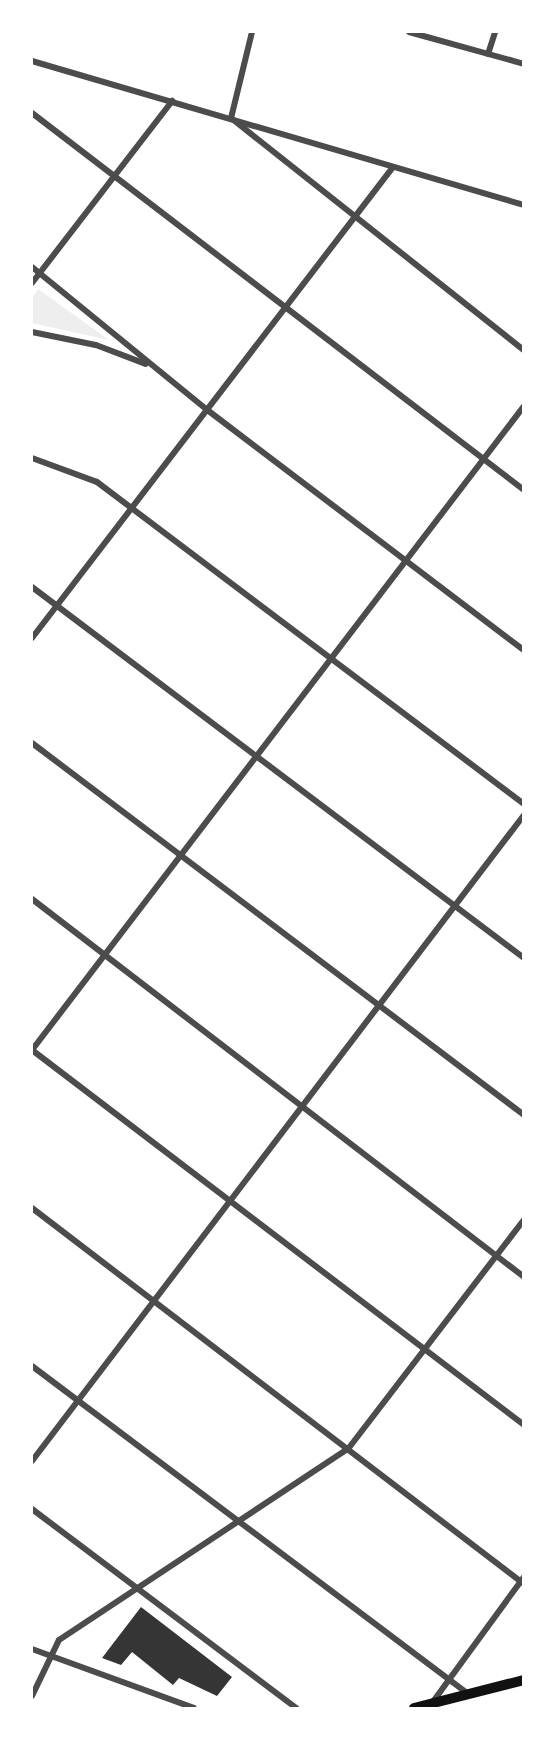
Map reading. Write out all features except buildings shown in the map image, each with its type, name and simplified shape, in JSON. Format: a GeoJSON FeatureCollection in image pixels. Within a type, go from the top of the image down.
{"type":"FeatureCollection","features":[{"type":"Feature","properties":{"kind":"main road"},"geometry":{"type":"LineString","coordinates":[[414,1708],[524,1680]]}},
{"type":"Feature","properties":{"kind":"street"},"geometry":{"type":"LineString","coordinates":[[231,118],[252,32]]}},
{"type":"Feature","properties":{"kind":"street"},"geometry":{"type":"LineString","coordinates":[[409,32],[524,64]]}},
{"type":"Feature","properties":{"kind":"street"},"geometry":{"type":"LineString","coordinates":[[488,54],[495,32]]}},
{"type":"Feature","properties":{"kind":"street"},"geometry":{"type":"LineString","coordinates":[[32,61],[524,205]]}},
{"type":"Feature","properties":{"kind":"street"},"geometry":{"type":"LineString","coordinates":[[32,283],[113,174],[172,101]]}},
{"type":"Feature","properties":{"kind":"street"},"geometry":{"type":"LineString","coordinates":[[32,113],[113,174],[283,310],[524,490]]}},
{"type":"Feature","properties":{"kind":"street"},"geometry":{"type":"LineString","coordinates":[[231,118],[354,219],[524,350]]}},
{"type":"Feature","properties":{"kind":"street"},"geometry":{"type":"LineString","coordinates":[[32,638],[393,167]]}},
{"type":"Feature","properties":{"kind":"street"},"geometry":{"type":"LineString","coordinates":[[32,267],[206,409],[524,650]]}},
{"type":"Feature","properties":{"kind":"street"},"geometry":{"type":"LineString","coordinates":[[32,332],[96,345],[154,367]]}},
{"type":"Feature","properties":{"kind":"street"},"geometry":{"type":"LineString","coordinates":[[524,406],[32,1050],[227,1202],[524,1425]]}},
{"type":"Feature","properties":{"kind":"street"},"geometry":{"type":"LineString","coordinates":[[32,458],[82,473],[133,508],[332,656],[524,804]]}},
{"type":"Feature","properties":{"kind":"street"},"geometry":{"type":"LineString","coordinates":[[32,587],[58,603],[524,958]]}},
{"type":"Feature","properties":{"kind":"street"},"geometry":{"type":"LineString","coordinates":[[32,743],[380,1003],[524,1115]]}},
{"type":"Feature","properties":{"kind":"street"},"geometry":{"type":"LineString","coordinates":[[32,1461],[524,815]]}},
{"type":"Feature","properties":{"kind":"street"},"geometry":{"type":"LineString","coordinates":[[32,899],[524,1277]]}},
{"type":"Feature","properties":{"kind":"street"},"geometry":{"type":"LineString","coordinates":[[32,1208],[522,1581],[431,1704]]}},
{"type":"Feature","properties":{"kind":"street"},"geometry":{"type":"LineString","coordinates":[[32,1696],[47,1655],[59,1640],[348,1449],[422,1349],[524,1220]]}},
{"type":"Feature","properties":{"kind":"street"},"geometry":{"type":"LineString","coordinates":[[32,1366],[446,1681],[468,1694]]}},
{"type":"Feature","properties":{"kind":"street"},"geometry":{"type":"LineString","coordinates":[[32,1509],[296,1708]]}},
{"type":"Feature","properties":{"kind":"street"},"geometry":{"type":"LineString","coordinates":[[32,1649],[194,1708]]}},
{"type":"Feature","properties":{"kind":"shaded area"},"geometry":{"type":"Polygon","coordinates":[[[38,289],[109,340],[32,323],[32,298],[38,289]]]}}]}
